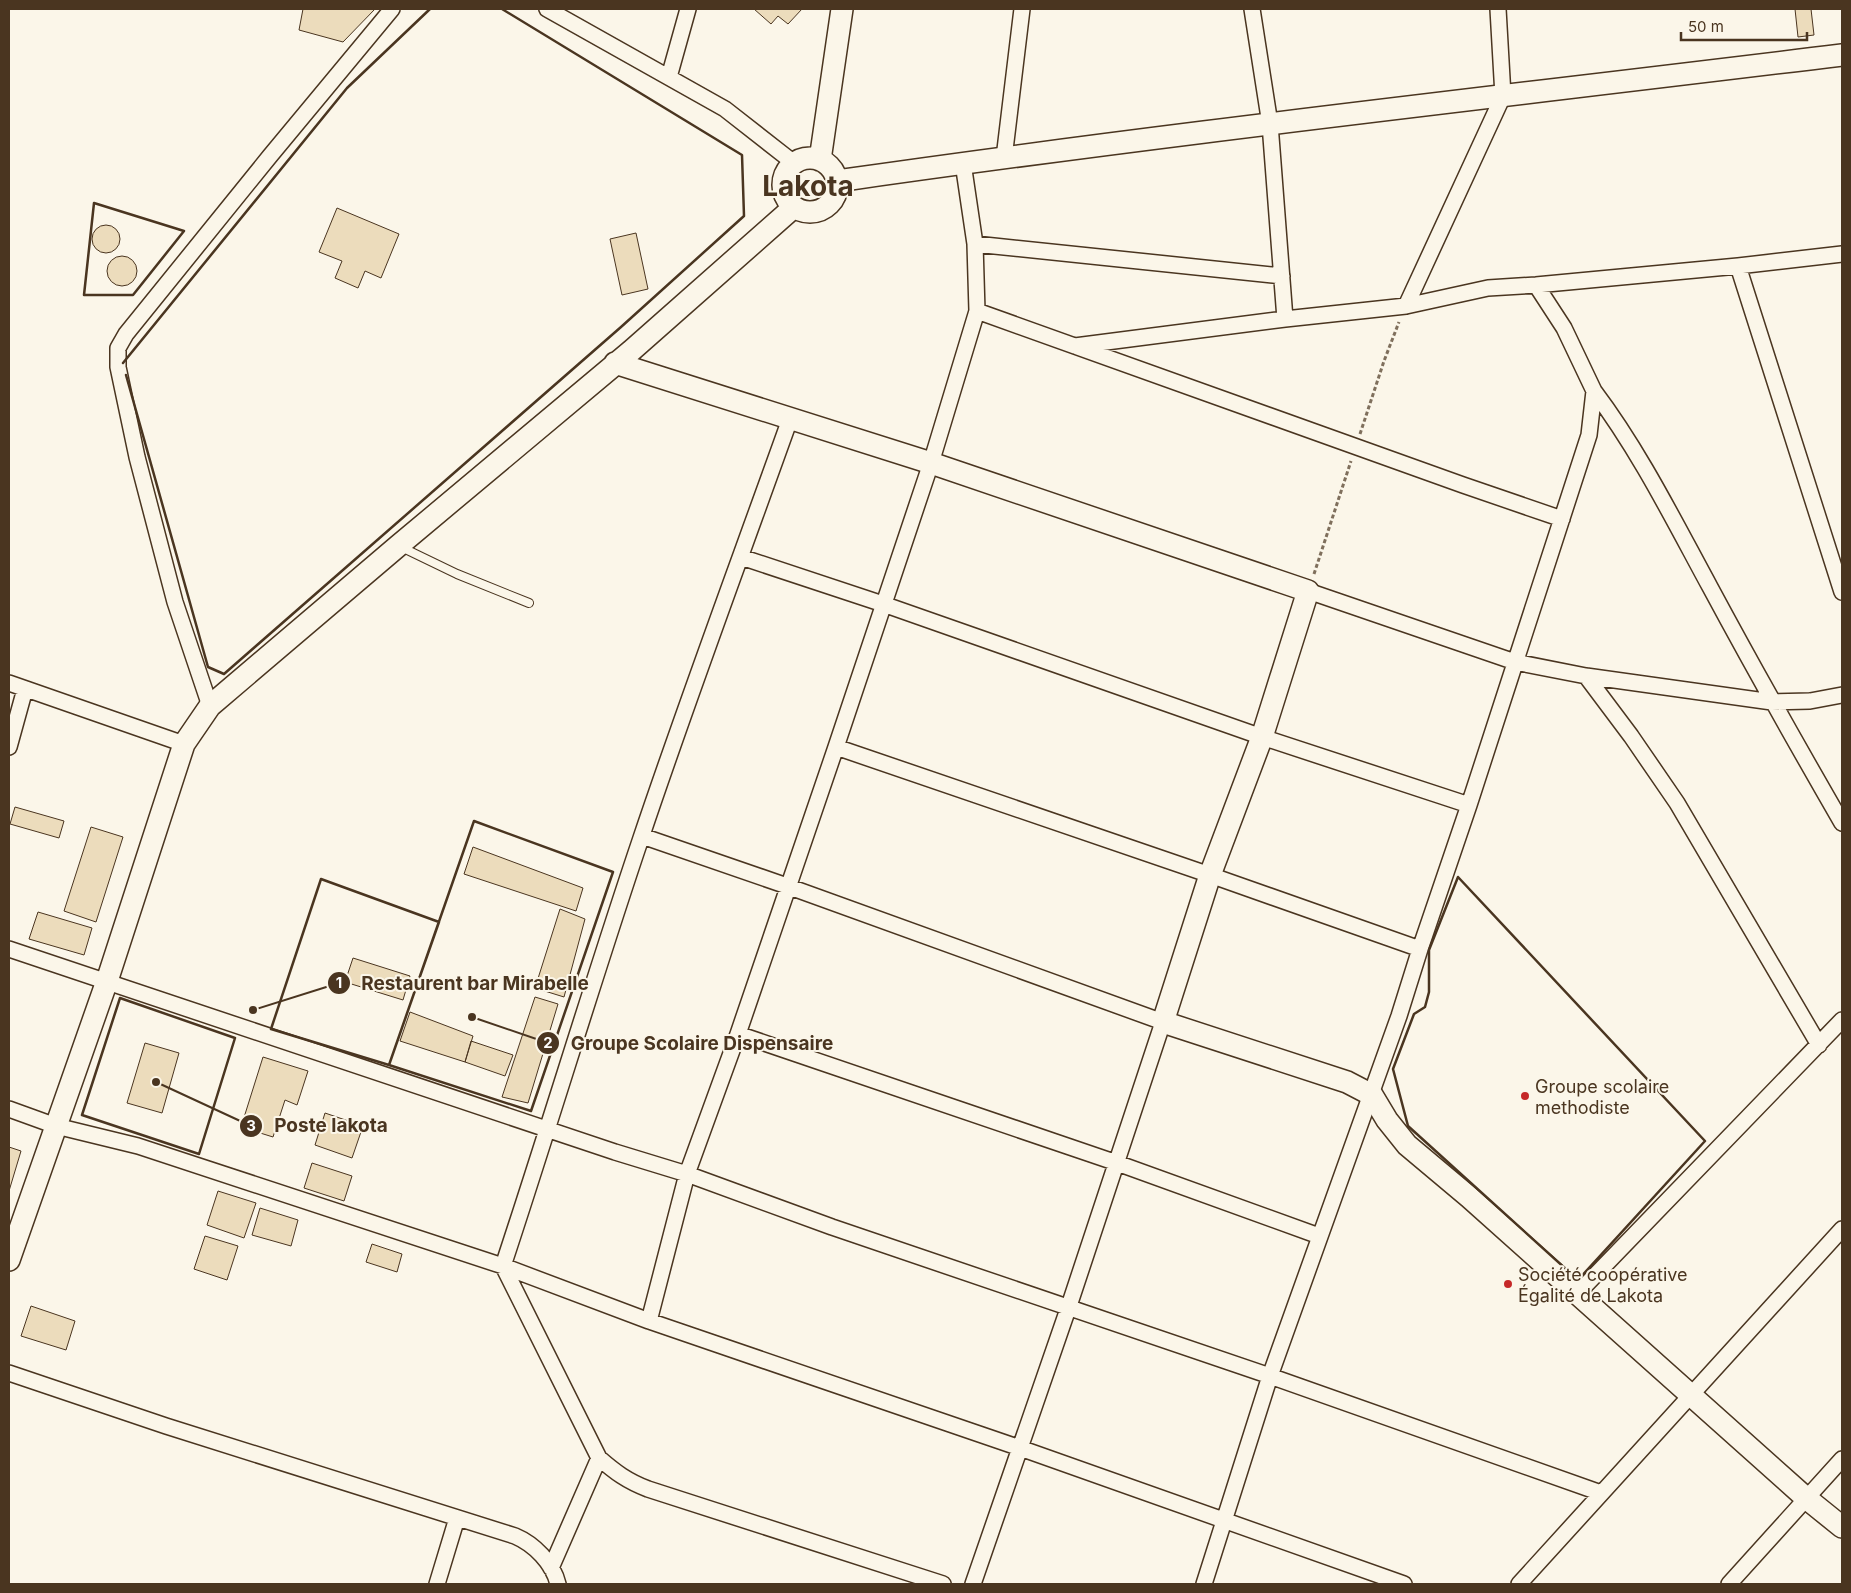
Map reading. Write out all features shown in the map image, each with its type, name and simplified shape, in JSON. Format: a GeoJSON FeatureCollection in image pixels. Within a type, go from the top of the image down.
{"type":"FeatureCollection","features":[{"type":"Feature","properties":{"kind":"main road"},"geometry":{"type":"LineString","coordinates":[[820,160],[842,9]]}},
{"type":"Feature","properties":{"kind":"main road"},"geometry":{"type":"LineString","coordinates":[[837,181],[1270,124],[1842,55]]}},
{"type":"Feature","properties":{"kind":"main road"},"geometry":{"type":"LineString","coordinates":[[806,158],[820,160],[834,172],[837,181],[835,196],[824,208],[809,212],[794,208],[784,195],[782,188],[785,174],[794,163],[806,158]]}},
{"type":"Feature","properties":{"kind":"main road"},"geometry":{"type":"LineString","coordinates":[[10,1253],[107,982],[184,744],[210,706],[631,351],[794,208]]}},
{"type":"Feature","properties":{"kind":"main road"},"geometry":{"type":"LineString","coordinates":[[615,363],[931,463],[1308,591],[1262,737],[1210,875],[1163,1022],[1347,1082],[1372,1095],[1387,1120],[1407,1145],[1806,1498],[1842,1527]]}},
{"type":"Feature","properties":{"kind":"street"},"geometry":{"type":"LineString","coordinates":[[210,706],[175,602],[137,457],[118,367],[118,348],[126,334],[183,263],[392,9]]}},
{"type":"Feature","properties":{"kind":"street"},"geometry":{"type":"LineString","coordinates":[[547,9],[725,109],[794,163]]}},
{"type":"Feature","properties":{"kind":"street"},"geometry":{"type":"LineString","coordinates":[[669,77],[688,9]]}},
{"type":"Feature","properties":{"kind":"street"},"geometry":{"type":"LineString","coordinates":[[1004,158],[1022,9]]}},
{"type":"Feature","properties":{"kind":"street"},"geometry":{"type":"LineString","coordinates":[[1252,9],[1270,124],[1285,319]]}},
{"type":"Feature","properties":{"kind":"street"},"geometry":{"type":"LineString","coordinates":[[1406,306],[1503,96],[1498,9]]}},
{"type":"Feature","properties":{"kind":"street"},"geometry":{"type":"LineString","coordinates":[[650,1321],[687,1174],[738,1034],[836,747],[931,463],[977,311],[975,244],[963,163]]}},
{"type":"Feature","properties":{"kind":"street"},"geometry":{"type":"LineString","coordinates":[[975,244],[1282,276]]}},
{"type":"Feature","properties":{"kind":"street"},"geometry":{"type":"LineString","coordinates":[[1075,346],[1285,319],[1406,306],[1488,288],[1536,286],[1842,254]]}},
{"type":"Feature","properties":{"kind":"street"},"geometry":{"type":"LineString","coordinates":[[1738,266],[1842,592]]}},
{"type":"Feature","properties":{"kind":"street"},"geometry":{"type":"LineString","coordinates":[[1536,286],[1564,328],[1594,391],[1631,447],[1772,702],[1842,823]]}},
{"type":"Feature","properties":{"kind":"street"},"geometry":{"type":"LineString","coordinates":[[977,311],[1562,519]]}},
{"type":"Feature","properties":{"kind":"street"},"geometry":{"type":"LineString","coordinates":[[1204,1584],[1270,1376],[1319,1236],[1372,1095],[1469,805],[1589,435],[1594,391]]}},
{"type":"Feature","properties":{"kind":"street"},"geometry":{"type":"LineString","coordinates":[[790,419],[694,684],[642,836],[546,1128],[503,1266],[598,1458],[628,1481],[943,1584]]}},
{"type":"Feature","properties":{"kind":"street"},"geometry":{"type":"LineString","coordinates":[[741,557],[883,604],[1262,737],[1469,805]]}},
{"type":"Feature","properties":{"kind":"street"},"geometry":{"type":"LineString","coordinates":[[1308,591],[1515,662],[1586,676],[1772,702],[1810,701],[1842,695]]}},
{"type":"Feature","properties":{"kind":"street"},"geometry":{"type":"LineString","coordinates":[[1586,676],[1632,736],[1677,803],[1819,1045]]}},
{"type":"Feature","properties":{"kind":"street"},"geometry":{"type":"LineString","coordinates":[[9,684],[184,744]]}},
{"type":"Feature","properties":{"kind":"street"},"geometry":{"type":"LineString","coordinates":[[9,747],[25,689]]}},
{"type":"Feature","properties":{"kind":"street"},"geometry":{"type":"LineString","coordinates":[[836,747],[1420,949]]}},
{"type":"Feature","properties":{"kind":"street"},"geometry":{"type":"LineString","coordinates":[[642,836],[787,886],[1163,1022],[1070,1306],[973,1584]]}},
{"type":"Feature","properties":{"kind":"street"},"geometry":{"type":"LineString","coordinates":[[9,949],[687,1174],[832,1227],[1070,1306],[1602,1493]]}},
{"type":"Feature","properties":{"kind":"street"},"geometry":{"type":"LineString","coordinates":[[1577,1294],[1842,1020]]}},
{"type":"Feature","properties":{"kind":"street"},"geometry":{"type":"LineString","coordinates":[[738,1034],[1117,1163],[1319,1236]]}},
{"type":"Feature","properties":{"kind":"street"},"geometry":{"type":"LineString","coordinates":[[9,1109],[56,1126],[138,1146],[503,1266],[650,1321],[1020,1448],[1404,1584]]}},
{"type":"Feature","properties":{"kind":"street"},"geometry":{"type":"LineString","coordinates":[[1519,1584],[1842,1229]]}},
{"type":"Feature","properties":{"kind":"street"},"geometry":{"type":"LineString","coordinates":[[9,1373],[166,1426],[526,1541],[545,1558],[558,1584]]}},
{"type":"Feature","properties":{"kind":"street"},"geometry":{"type":"LineString","coordinates":[[551,1568],[598,1458]]}},
{"type":"Feature","properties":{"kind":"street"},"geometry":{"type":"LineString","coordinates":[[1729,1584],[1842,1459]]}},
{"type":"Feature","properties":{"kind":"street"},"geometry":{"type":"LineString","coordinates":[[437,1584],[457,1518]]}},
{"type":"Feature","properties":{"kind":"lane"},"geometry":{"type":"LineString","coordinates":[[398,546],[457,574],[529,603]]}},
{"type":"Feature","properties":{"kind":"building"},"geometry":{"type":"Polygon","coordinates":[[[303,9],[375,9],[343,42],[299,30],[303,9]]]}},
{"type":"Feature","properties":{"kind":"building"},"geometry":{"type":"Polygon","coordinates":[[[754,9],[802,9],[788,24],[778,16],[771,24],[754,9]]]}},
{"type":"Feature","properties":{"kind":"building"},"geometry":{"type":"Polygon","coordinates":[[[1795,9],[1811,9],[1814,35],[1798,37],[1795,9]]]}},
{"type":"Feature","properties":{"kind":"building"},"geometry":{"type":"Polygon","coordinates":[[[337,208],[399,234],[381,278],[365,271],[358,288],[335,278],[342,261],[319,252],[337,208]]]}},
{"type":"Feature","properties":{"kind":"building"},"geometry":{"type":"Polygon","coordinates":[[[106,225],[116,229],[120,239],[116,249],[106,253],[96,249],[92,239],[96,229],[106,225]]]}},
{"type":"Feature","properties":{"kind":"building"},"geometry":{"type":"Polygon","coordinates":[[[636,233],[648,289],[622,295],[610,239],[636,233]]]}},
{"type":"Feature","properties":{"kind":"building"},"geometry":{"type":"Polygon","coordinates":[[[122,256],[133,260],[137,271],[133,282],[122,286],[111,282],[107,271],[111,260],[122,256]]]}},
{"type":"Feature","properties":{"kind":"building"},"geometry":{"type":"Polygon","coordinates":[[[15,807],[64,821],[59,838],[10,824],[15,807]]]}},
{"type":"Feature","properties":{"kind":"building"},"geometry":{"type":"Polygon","coordinates":[[[91,827],[123,837],[96,922],[64,911],[91,827]]]}},
{"type":"Feature","properties":{"kind":"building"},"geometry":{"type":"Polygon","coordinates":[[[473,847],[583,888],[576,911],[464,874],[473,847]]]}},
{"type":"Feature","properties":{"kind":"building"},"geometry":{"type":"Polygon","coordinates":[[[560,909],[585,919],[564,997],[535,988],[560,909]]]}},
{"type":"Feature","properties":{"kind":"building"},"geometry":{"type":"Polygon","coordinates":[[[38,912],[92,928],[84,955],[29,939],[38,912]]]}},
{"type":"Feature","properties":{"kind":"building"},"geometry":{"type":"Polygon","coordinates":[[[353,958],[410,976],[403,1000],[345,982],[353,958]]]}},
{"type":"Feature","properties":{"kind":"building"},"geometry":{"type":"Polygon","coordinates":[[[535,997],[558,1004],[528,1103],[502,1097],[535,997]]]}},
{"type":"Feature","properties":{"kind":"building"},"geometry":{"type":"Polygon","coordinates":[[[410,1012],[473,1036],[465,1062],[400,1041],[410,1012]]]}},
{"type":"Feature","properties":{"kind":"building"},"geometry":{"type":"Polygon","coordinates":[[[471,1041],[513,1055],[505,1076],[465,1062],[471,1041]]]}},
{"type":"Feature","properties":{"kind":"building"},"geometry":{"type":"Polygon","coordinates":[[[145,1043],[179,1053],[162,1113],[127,1103],[145,1043]]]}},
{"type":"Feature","properties":{"kind":"building"},"geometry":{"type":"Polygon","coordinates":[[[263,1057],[308,1071],[297,1105],[285,1100],[273,1137],[241,1127],[263,1057]]]}},
{"type":"Feature","properties":{"kind":"building"},"geometry":{"type":"Polygon","coordinates":[[[325,1113],[363,1126],[352,1158],[315,1145],[325,1113]]]}},
{"type":"Feature","properties":{"kind":"building"},"geometry":{"type":"Polygon","coordinates":[[[9,1147],[21,1151],[9,1191],[9,1147]]]}},
{"type":"Feature","properties":{"kind":"building"},"geometry":{"type":"Polygon","coordinates":[[[312,1163],[352,1176],[344,1201],[304,1188],[312,1163]]]}},
{"type":"Feature","properties":{"kind":"building"},"geometry":{"type":"Polygon","coordinates":[[[218,1191],[256,1203],[244,1238],[207,1225],[218,1191]]]}},
{"type":"Feature","properties":{"kind":"building"},"geometry":{"type":"Polygon","coordinates":[[[260,1208],[298,1220],[291,1246],[252,1235],[260,1208]]]}},
{"type":"Feature","properties":{"kind":"building"},"geometry":{"type":"Polygon","coordinates":[[[205,1236],[238,1246],[227,1280],[194,1269],[205,1236]]]}},
{"type":"Feature","properties":{"kind":"building"},"geometry":{"type":"Polygon","coordinates":[[[372,1244],[402,1254],[397,1272],[366,1262],[372,1244]]]}},
{"type":"Feature","properties":{"kind":"building"},"geometry":{"type":"Polygon","coordinates":[[[31,1306],[75,1321],[66,1350],[21,1336],[31,1306]]]}},
{"type":"Feature","properties":{"kind":"wall"},"geometry":{"type":"LineString","coordinates":[[123,363],[347,88],[430,9]]}},
{"type":"Feature","properties":{"kind":"wall"},"geometry":{"type":"LineString","coordinates":[[126,375],[208,667],[224,674],[621,327],[744,216],[742,155],[502,9]]}},
{"type":"Feature","properties":{"kind":"wall"},"geometry":{"type":"LineString","coordinates":[[94,203],[184,231],[133,295],[84,295],[94,203]]}},
{"type":"Feature","properties":{"kind":"wall"},"geometry":{"type":"LineString","coordinates":[[474,821],[613,872],[531,1111],[389,1065],[474,821]]}},
{"type":"Feature","properties":{"kind":"wall"},"geometry":{"type":"LineString","coordinates":[[1458,877],[1705,1141],[1578,1280],[1408,1126],[1393,1069],[1414,1014],[1425,1007],[1429,992],[1429,950],[1458,877]]}},
{"type":"Feature","properties":{"kind":"wall"},"geometry":{"type":"LineString","coordinates":[[321,879],[439,922],[389,1065],[271,1029],[321,879]]}},
{"type":"Feature","properties":{"kind":"wall"},"geometry":{"type":"LineString","coordinates":[[120,998],[235,1038],[199,1154],[82,1115],[120,998]]}},
{"type":"Feature","properties":{"kind":"place","name":"Restaurent bar Mirabelle"},"geometry":{"type":"Point","coordinates":[253,1010]}},
{"type":"Feature","properties":{"kind":"place","name":"Groupe Scolaire Dispensaire"},"geometry":{"type":"Point","coordinates":[472,1017]}},
{"type":"Feature","properties":{"kind":"place","name":"Poste lakota"},"geometry":{"type":"Point","coordinates":[156,1082]}},
{"type":"Feature","properties":{"kind":"place","name":"Groupe scolaire methodiste"},"geometry":{"type":"Point","coordinates":[1525,1096]}},
{"type":"Feature","properties":{"kind":"place","name":"Société coopérative Égalité de Lakota"},"geometry":{"type":"Point","coordinates":[1508,1284]}},
{"type":"Feature","properties":{"kind":"district","name":"Lakota"},"geometry":{"type":"Point","coordinates":[808,186]}}]}
